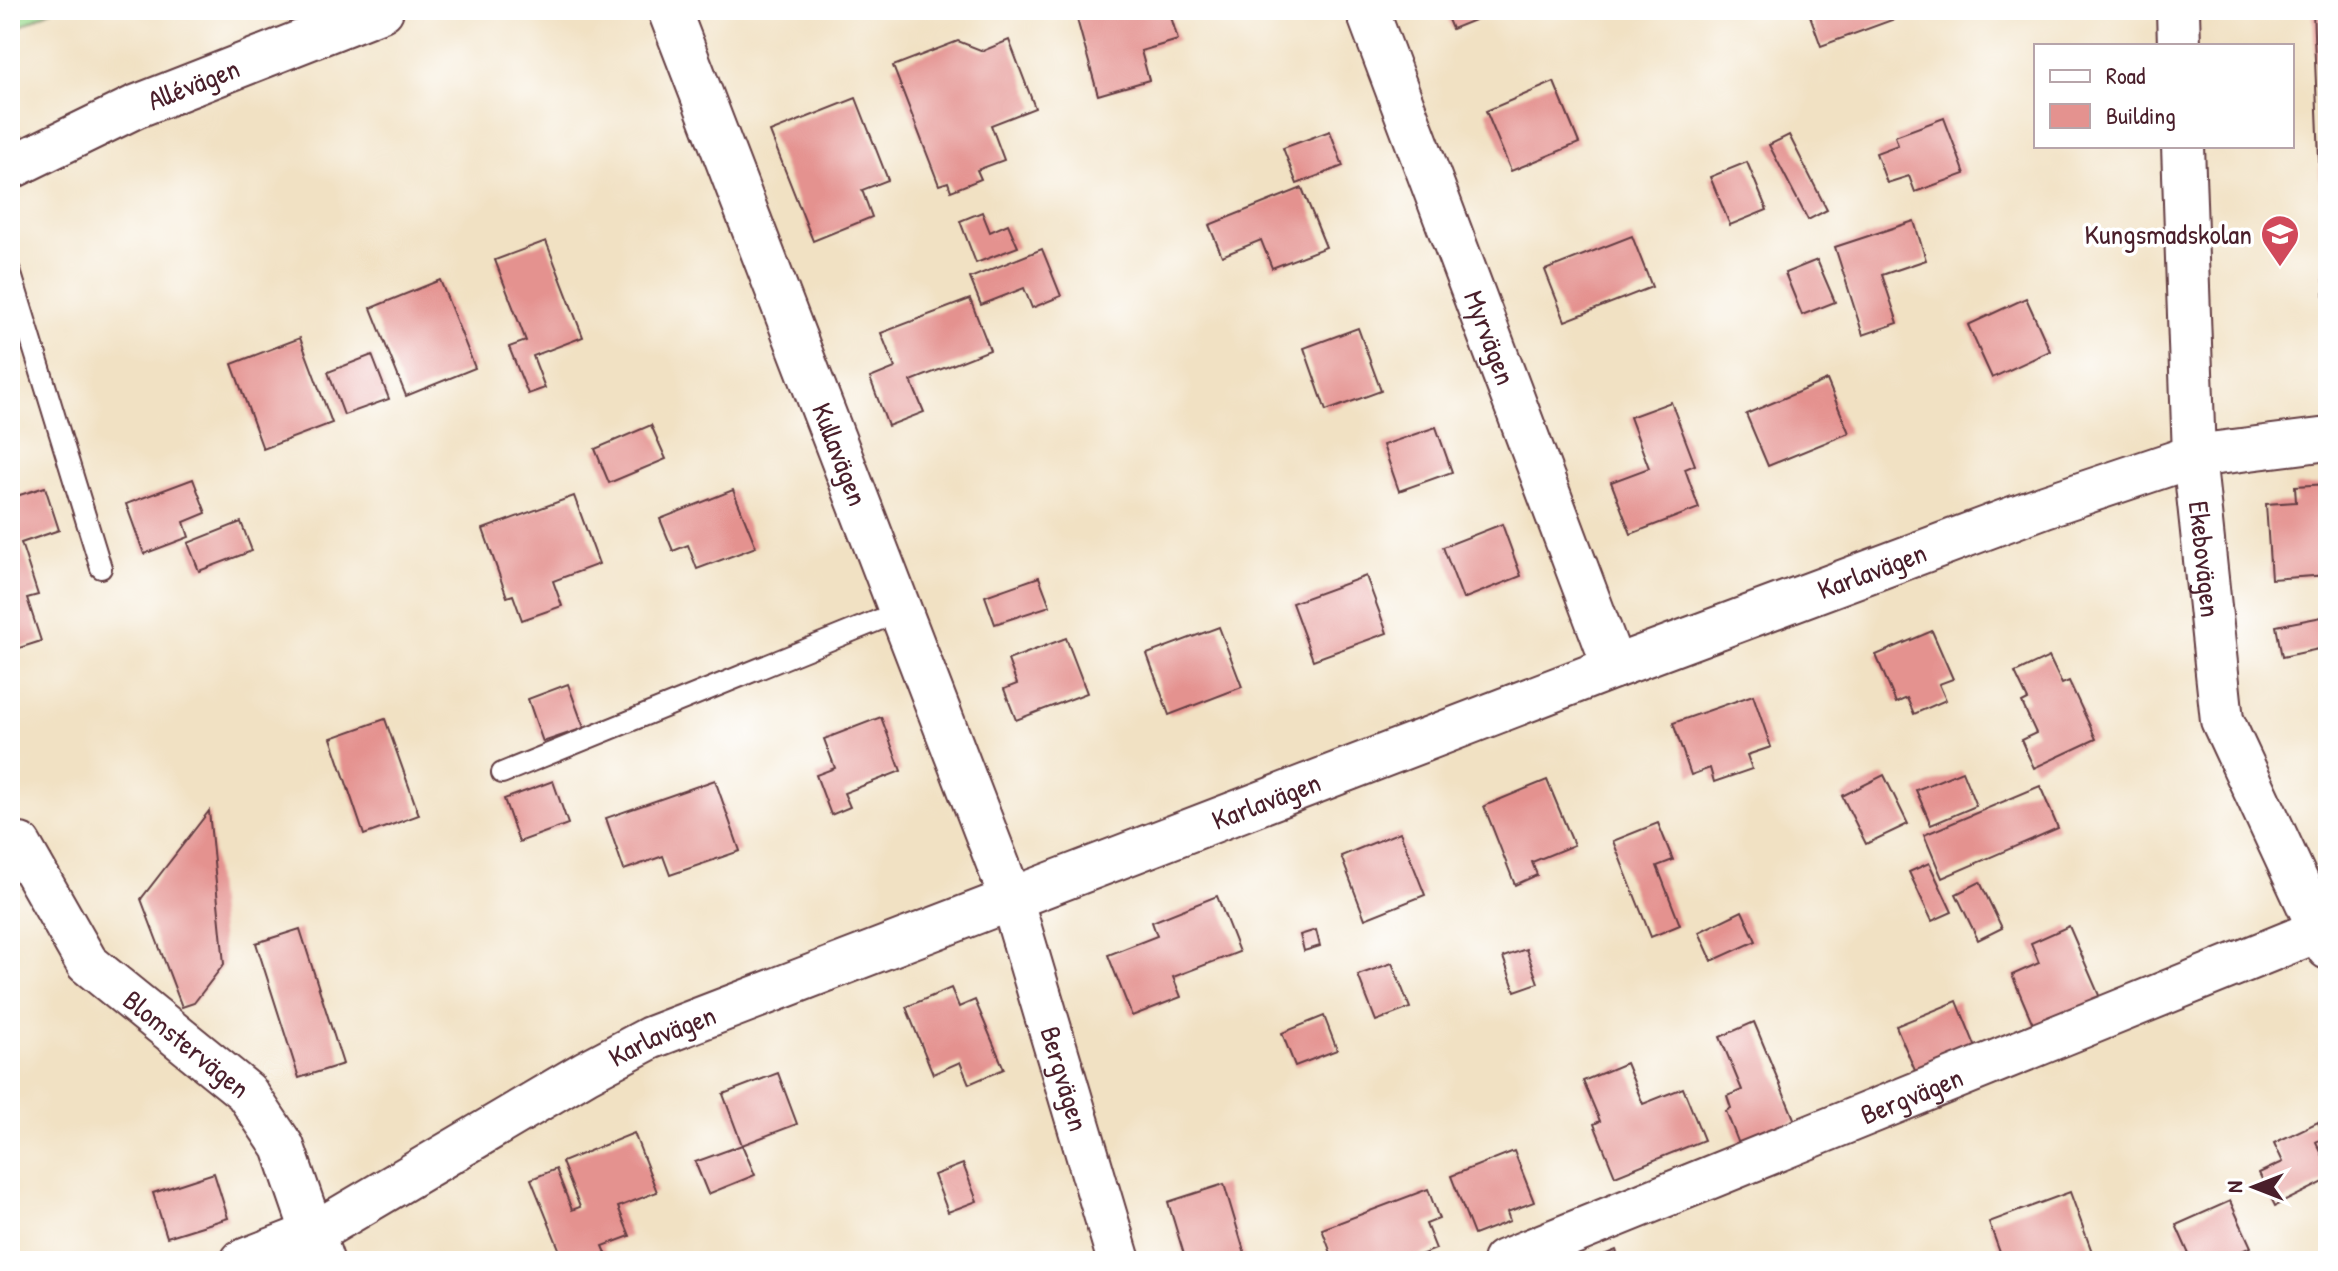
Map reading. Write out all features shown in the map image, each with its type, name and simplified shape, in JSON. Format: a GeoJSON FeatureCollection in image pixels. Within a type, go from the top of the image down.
{"type":"FeatureCollection","features":[{"type":"Feature","properties":{"kind":"street","name":"Allévägen"},"geometry":{"type":"LineString","coordinates":[[10,168],[135,107],[382,10]]}},
{"type":"Feature","properties":{"kind":"street","name":"Kullavägen"},"geometry":{"type":"LineString","coordinates":[[669,10],[1011,898]]}},
{"type":"Feature","properties":{"kind":"street","name":"Myrvägen"},"geometry":{"type":"LineString","coordinates":[[1367,10],[1614,667]]}},
{"type":"Feature","properties":{"kind":"street"},"geometry":{"type":"LineString","coordinates":[[2178,10],[2179,44]]}},
{"type":"Feature","properties":{"kind":"street","name":"Ekebovägen"},"geometry":{"type":"LineString","coordinates":[[2183,148],[2194,456],[2222,720],[2324,939]]}},
{"type":"Feature","properties":{"kind":"street","name":"Karlavägen"},"geometry":{"type":"LineString","coordinates":[[242,1261],[318,1247],[586,1072],[650,1038],[1614,667],[2045,506],[2194,456],[2328,439]]}},
{"type":"Feature","properties":{"kind":"street","name":"Blomstervägen"},"geometry":{"type":"LineString","coordinates":[[20,845],[87,963],[246,1092],[283,1147],[318,1247]]}},
{"type":"Feature","properties":{"kind":"street","name":"Bergvägen"},"geometry":{"type":"LineString","coordinates":[[1011,898],[1119,1261]]}},
{"type":"Feature","properties":{"kind":"street","name":"Bergvägen"},"geometry":{"type":"LineString","coordinates":[[1504,1261],[2324,939]]}},
{"type":"Feature","properties":{"kind":"lane"},"geometry":{"type":"LineString","coordinates":[[10,271],[101,568]]}},
{"type":"Feature","properties":{"kind":"lane"},"geometry":{"type":"LineString","coordinates":[[502,773],[901,611]]}},
{"type":"Feature","properties":{"kind":"green space"},"geometry":{"type":"Polygon","coordinates":[[[10,10],[52,10],[10,32],[10,10]]]}},
{"type":"Feature","properties":{"kind":"building"},"geometry":{"type":"Polygon","coordinates":[[[1169,10],[1178,40],[1141,51],[1149,80],[1098,95],[1075,12],[1169,10]]]}},
{"type":"Feature","properties":{"kind":"building"},"geometry":{"type":"Polygon","coordinates":[[[1444,10],[1499,10],[1452,29],[1444,10]]]}},
{"type":"Feature","properties":{"kind":"building"},"geometry":{"type":"Polygon","coordinates":[[[1808,10],[1910,10],[1911,13],[1821,46],[1808,10]]]}},
{"type":"Feature","properties":{"kind":"building"},"geometry":{"type":"Polygon","coordinates":[[[2313,10],[2328,10],[2328,309],[2325,309],[2313,10]]]}},
{"type":"Feature","properties":{"kind":"building"},"geometry":{"type":"Polygon","coordinates":[[[1009,40],[1035,108],[991,125],[1004,160],[977,170],[981,179],[951,191],[948,182],[939,185],[893,66],[958,41],[983,51],[1009,40]]]}},
{"type":"Feature","properties":{"kind":"building"},"geometry":{"type":"Polygon","coordinates":[[[1554,82],[1579,143],[1511,171],[1486,111],[1554,82]]]}},
{"type":"Feature","properties":{"kind":"building"},"geometry":{"type":"Polygon","coordinates":[[[856,98],[888,180],[862,190],[872,217],[813,241],[770,132],[856,98]]]}},
{"type":"Feature","properties":{"kind":"building"},"geometry":{"type":"Polygon","coordinates":[[[1944,118],[1965,174],[1915,192],[1909,176],[1887,183],[1876,153],[1898,145],[1895,136],[1944,118]]]}},
{"type":"Feature","properties":{"kind":"building"},"geometry":{"type":"Polygon","coordinates":[[[1330,131],[1343,166],[1297,184],[1283,148],[1330,131]]]}},
{"type":"Feature","properties":{"kind":"building"},"geometry":{"type":"Polygon","coordinates":[[[1789,135],[1827,210],[1808,220],[1769,145],[1789,135]]]}},
{"type":"Feature","properties":{"kind":"building"},"geometry":{"type":"Polygon","coordinates":[[[1747,162],[1767,210],[1730,225],[1710,177],[1747,162]]]}},
{"type":"Feature","properties":{"kind":"building"},"geometry":{"type":"Polygon","coordinates":[[[1302,188],[1326,247],[1272,268],[1261,240],[1222,256],[1209,225],[1302,188]]]}},
{"type":"Feature","properties":{"kind":"building"},"geometry":{"type":"Polygon","coordinates":[[[982,212],[990,232],[1008,224],[1018,247],[976,263],[960,221],[982,212]]]}},
{"type":"Feature","properties":{"kind":"building"},"geometry":{"type":"Polygon","coordinates":[[[1914,221],[1926,260],[1882,275],[1898,323],[1863,335],[1835,247],[1914,221]]]}},
{"type":"Feature","properties":{"kind":"building"},"geometry":{"type":"Polygon","coordinates":[[[1632,236],[1652,287],[1565,321],[1545,270],[1632,236]]]}},
{"type":"Feature","properties":{"kind":"building"},"geometry":{"type":"Polygon","coordinates":[[[546,241],[583,337],[533,356],[545,388],[528,394],[509,347],[526,341],[495,260],[546,241]]]}},
{"type":"Feature","properties":{"kind":"building"},"geometry":{"type":"Polygon","coordinates":[[[1042,249],[1061,296],[1032,308],[1024,288],[981,305],[970,278],[1042,249]]]}},
{"type":"Feature","properties":{"kind":"building"},"geometry":{"type":"Polygon","coordinates":[[[1817,260],[1835,302],[1802,315],[1785,273],[1817,260]]]}},
{"type":"Feature","properties":{"kind":"building"},"geometry":{"type":"Polygon","coordinates":[[[440,280],[475,368],[406,396],[371,308],[440,280]]]}},
{"type":"Feature","properties":{"kind":"building"},"geometry":{"type":"Polygon","coordinates":[[[2026,298],[2050,351],[1992,378],[1968,325],[2026,298]]]}},
{"type":"Feature","properties":{"kind":"building"},"geometry":{"type":"Polygon","coordinates":[[[970,299],[990,350],[911,381],[924,412],[888,426],[870,378],[895,368],[881,333],[970,299]]]}},
{"type":"Feature","properties":{"kind":"building"},"geometry":{"type":"Polygon","coordinates":[[[1358,328],[1381,391],[1326,411],[1304,348],[1358,328]]]}},
{"type":"Feature","properties":{"kind":"building"},"geometry":{"type":"Polygon","coordinates":[[[300,338],[332,423],[263,449],[232,364],[300,338]]]}},
{"type":"Feature","properties":{"kind":"building"},"geometry":{"type":"Polygon","coordinates":[[[372,355],[389,399],[344,415],[328,372],[372,355]]]}},
{"type":"Feature","properties":{"kind":"building"},"geometry":{"type":"Polygon","coordinates":[[[1827,380],[1849,433],[1768,466],[1746,414],[1827,380]]]}},
{"type":"Feature","properties":{"kind":"building"},"geometry":{"type":"Polygon","coordinates":[[[1671,402],[1695,465],[1685,469],[1699,508],[1631,534],[1611,482],[1649,468],[1630,417],[1671,402]]]}},
{"type":"Feature","properties":{"kind":"building"},"geometry":{"type":"Polygon","coordinates":[[[651,425],[666,459],[609,483],[595,449],[651,425]]]}},
{"type":"Feature","properties":{"kind":"building"},"geometry":{"type":"Polygon","coordinates":[[[1436,427],[1452,472],[1399,491],[1383,445],[1436,427]]]}},
{"type":"Feature","properties":{"kind":"building"},"geometry":{"type":"Polygon","coordinates":[[[193,479],[206,513],[184,522],[189,537],[144,554],[126,504],[193,479]]]}},
{"type":"Feature","properties":{"kind":"building"},"geometry":{"type":"Polygon","coordinates":[[[2328,484],[2328,575],[2271,579],[2266,504],[2296,502],[2295,486],[2328,484]]]}},
{"type":"Feature","properties":{"kind":"building"},"geometry":{"type":"Polygon","coordinates":[[[45,487],[59,530],[21,543],[38,595],[27,598],[41,641],[10,651],[10,498],[45,487]]]}},
{"type":"Feature","properties":{"kind":"building"},"geometry":{"type":"Polygon","coordinates":[[[733,490],[756,547],[697,569],[688,545],[673,551],[660,519],[733,490]]]}},
{"type":"Feature","properties":{"kind":"building"},"geometry":{"type":"Polygon","coordinates":[[[574,496],[599,564],[553,581],[562,606],[522,620],[513,595],[507,597],[483,529],[574,496]]]}},
{"type":"Feature","properties":{"kind":"building"},"geometry":{"type":"Polygon","coordinates":[[[241,522],[252,551],[199,571],[188,543],[241,522]]]}},
{"type":"Feature","properties":{"kind":"building"},"geometry":{"type":"Polygon","coordinates":[[[1502,524],[1521,576],[1463,599],[1443,547],[1502,524]]]}},
{"type":"Feature","properties":{"kind":"building"},"geometry":{"type":"Polygon","coordinates":[[[1366,576],[1387,633],[1313,660],[1292,603],[1366,576]]]}},
{"type":"Feature","properties":{"kind":"building"},"geometry":{"type":"Polygon","coordinates":[[[1039,577],[1050,606],[995,624],[985,596],[1039,577]]]}},
{"type":"Feature","properties":{"kind":"building"},"geometry":{"type":"Polygon","coordinates":[[[2327,616],[2328,647],[2282,657],[2276,626],[2327,616]]]}},
{"type":"Feature","properties":{"kind":"building"},"geometry":{"type":"Polygon","coordinates":[[[1219,627],[1242,687],[1169,715],[1147,654],[1219,627]]]}},
{"type":"Feature","properties":{"kind":"building"},"geometry":{"type":"Polygon","coordinates":[[[1932,631],[1953,679],[1939,684],[1946,700],[1914,714],[1907,698],[1896,703],[1876,655],[1932,631]]]}},
{"type":"Feature","properties":{"kind":"building"},"geometry":{"type":"Polygon","coordinates":[[[1066,638],[1087,693],[1016,720],[1004,689],[1017,684],[1008,660],[1066,638]]]}},
{"type":"Feature","properties":{"kind":"building"},"geometry":{"type":"Polygon","coordinates":[[[2049,657],[2062,684],[2069,681],[2096,739],[2034,768],[2021,740],[2036,733],[2022,703],[2028,700],[2015,673],[2049,657]]]}},
{"type":"Feature","properties":{"kind":"building"},"geometry":{"type":"Polygon","coordinates":[[[568,684],[584,728],[543,742],[528,699],[568,684]]]}},
{"type":"Feature","properties":{"kind":"building"},"geometry":{"type":"Polygon","coordinates":[[[1753,695],[1771,747],[1747,755],[1752,769],[1714,782],[1710,768],[1691,775],[1673,723],[1753,695]]]}},
{"type":"Feature","properties":{"kind":"building"},"geometry":{"type":"Polygon","coordinates":[[[881,717],[901,771],[844,793],[850,807],[831,815],[816,775],[835,768],[824,739],[881,717]]]}},
{"type":"Feature","properties":{"kind":"building"},"geometry":{"type":"Polygon","coordinates":[[[385,719],[419,815],[364,835],[331,738],[385,719]]]}},
{"type":"Feature","properties":{"kind":"building"},"geometry":{"type":"Polygon","coordinates":[[[1962,771],[1976,806],[1931,825],[1916,790],[1962,771]]]}},
{"type":"Feature","properties":{"kind":"building"},"geometry":{"type":"Polygon","coordinates":[[[1884,775],[1908,824],[1866,844],[1842,796],[1884,775]]]}},
{"type":"Feature","properties":{"kind":"building"},"geometry":{"type":"Polygon","coordinates":[[[715,780],[740,851],[670,875],[663,856],[624,870],[606,818],[715,780]]]}},
{"type":"Feature","properties":{"kind":"building"},"geometry":{"type":"Polygon","coordinates":[[[1547,780],[1574,845],[1532,862],[1537,875],[1515,885],[1484,806],[1547,780]]]}},
{"type":"Feature","properties":{"kind":"building"},"geometry":{"type":"Polygon","coordinates":[[[553,781],[568,824],[519,842],[504,799],[553,781]]]}},
{"type":"Feature","properties":{"kind":"building"},"geometry":{"type":"Polygon","coordinates":[[[2040,786],[2058,828],[1942,878],[1924,835],[2040,786]]]}},
{"type":"Feature","properties":{"kind":"building"},"geometry":{"type":"Polygon","coordinates":[[[209,811],[224,964],[194,1003],[182,1007],[141,899],[209,811]]]}},
{"type":"Feature","properties":{"kind":"building"},"geometry":{"type":"Polygon","coordinates":[[[1658,823],[1673,860],[1657,866],[1680,925],[1651,937],[1613,841],[1658,823]]]}},
{"type":"Feature","properties":{"kind":"building"},"geometry":{"type":"Polygon","coordinates":[[[1400,832],[1425,895],[1365,919],[1341,856],[1400,832]]]}},
{"type":"Feature","properties":{"kind":"building"},"geometry":{"type":"Polygon","coordinates":[[[1929,863],[1952,912],[1932,921],[1909,872],[1929,863]]]}},
{"type":"Feature","properties":{"kind":"building"},"geometry":{"type":"Polygon","coordinates":[[[1980,882],[2002,928],[1978,940],[1956,894],[1980,882]]]}},
{"type":"Feature","properties":{"kind":"building"},"geometry":{"type":"Polygon","coordinates":[[[1217,896],[1239,952],[1173,977],[1181,997],[1132,1016],[1108,955],[1157,936],[1152,922],[1217,896]]]}},
{"type":"Feature","properties":{"kind":"building"},"geometry":{"type":"Polygon","coordinates":[[[1742,911],[1756,941],[1712,961],[1699,932],[1742,911]]]}},
{"type":"Feature","properties":{"kind":"building"},"geometry":{"type":"Polygon","coordinates":[[[2069,926],[2101,1000],[2035,1029],[2012,975],[2039,963],[2031,943],[2069,926]]]}},
{"type":"Feature","properties":{"kind":"building"},"geometry":{"type":"Polygon","coordinates":[[[300,929],[343,1064],[299,1078],[256,943],[300,929]]]}},
{"type":"Feature","properties":{"kind":"building"},"geometry":{"type":"Polygon","coordinates":[[[1316,930],[1320,946],[1304,951],[1300,935],[1316,930]]]}},
{"type":"Feature","properties":{"kind":"building"},"geometry":{"type":"Polygon","coordinates":[[[1526,949],[1538,983],[1515,991],[1503,957],[1526,949]]]}},
{"type":"Feature","properties":{"kind":"building"},"geometry":{"type":"Polygon","coordinates":[[[1392,963],[1410,1008],[1376,1021],[1358,975],[1392,963]]]}},
{"type":"Feature","properties":{"kind":"building"},"geometry":{"type":"Polygon","coordinates":[[[951,988],[959,1007],[975,1000],[1004,1069],[969,1084],[960,1062],[933,1074],[906,1007],[951,988]]]}},
{"type":"Feature","properties":{"kind":"building"},"geometry":{"type":"Polygon","coordinates":[[[1957,1001],[1976,1048],[1916,1073],[1896,1026],[1957,1001]]]}},
{"type":"Feature","properties":{"kind":"building"},"geometry":{"type":"Polygon","coordinates":[[[1324,1016],[1337,1050],[1295,1066],[1282,1033],[1324,1016]]]}},
{"type":"Feature","properties":{"kind":"building"},"geometry":{"type":"Polygon","coordinates":[[[1754,1022],[1795,1121],[1739,1144],[1726,1111],[1731,1108],[1727,1096],[1742,1090],[1720,1037],[1754,1022]]]}},
{"type":"Feature","properties":{"kind":"building"},"geometry":{"type":"Polygon","coordinates":[[[1626,1063],[1643,1104],[1683,1088],[1704,1140],[1615,1176],[1594,1124],[1600,1121],[1583,1081],[1626,1063]]]}},
{"type":"Feature","properties":{"kind":"building"},"geometry":{"type":"Polygon","coordinates":[[[778,1073],[797,1124],[742,1145],[723,1094],[778,1073]]]}},
{"type":"Feature","properties":{"kind":"building"},"geometry":{"type":"Polygon","coordinates":[[[2318,1122],[2325,1137],[2316,1142],[2328,1166],[2328,1180],[2275,1206],[2259,1173],[2283,1162],[2274,1143],[2318,1122]]]}},
{"type":"Feature","properties":{"kind":"building"},"geometry":{"type":"Polygon","coordinates":[[[634,1133],[657,1192],[618,1207],[630,1236],[603,1246],[606,1253],[585,1261],[564,1261],[531,1179],[556,1169],[572,1210],[580,1207],[562,1162],[634,1133]]]}},
{"type":"Feature","properties":{"kind":"building"},"geometry":{"type":"Polygon","coordinates":[[[742,1145],[755,1175],[708,1194],[695,1162],[742,1145]]]}},
{"type":"Feature","properties":{"kind":"building"},"geometry":{"type":"Polygon","coordinates":[[[1514,1151],[1534,1202],[1507,1212],[1510,1221],[1474,1235],[1451,1176],[1514,1151]]]}},
{"type":"Feature","properties":{"kind":"building"},"geometry":{"type":"Polygon","coordinates":[[[963,1164],[977,1201],[948,1212],[934,1175],[963,1164]]]}},
{"type":"Feature","properties":{"kind":"building"},"geometry":{"type":"Polygon","coordinates":[[[214,1173],[228,1218],[167,1237],[153,1193],[214,1173]]]}},
{"type":"Feature","properties":{"kind":"building"},"geometry":{"type":"Polygon","coordinates":[[[1224,1184],[1247,1261],[1186,1261],[1168,1202],[1224,1184]]]}},
{"type":"Feature","properties":{"kind":"building"},"geometry":{"type":"Polygon","coordinates":[[[1428,1189],[1439,1219],[1426,1224],[1436,1249],[1405,1261],[1334,1261],[1322,1229],[1428,1189]]]}},
{"type":"Feature","properties":{"kind":"building"},"geometry":{"type":"Polygon","coordinates":[[[2070,1192],[2092,1252],[2068,1261],[2003,1261],[1989,1222],[2070,1192]]]}},
{"type":"Feature","properties":{"kind":"building"},"geometry":{"type":"Polygon","coordinates":[[[2230,1201],[2251,1247],[2219,1261],[2192,1261],[2176,1225],[2230,1201]]]}},
{"type":"Feature","properties":{"kind":"building"},"geometry":{"type":"Polygon","coordinates":[[[1616,1250],[1620,1261],[1589,1261],[1616,1250]]]}},
{"type":"Feature","properties":{"kind":"place","name":"Kungsmadskolan"},"geometry":{"type":"Point","coordinates":[2280,268]}}]}
